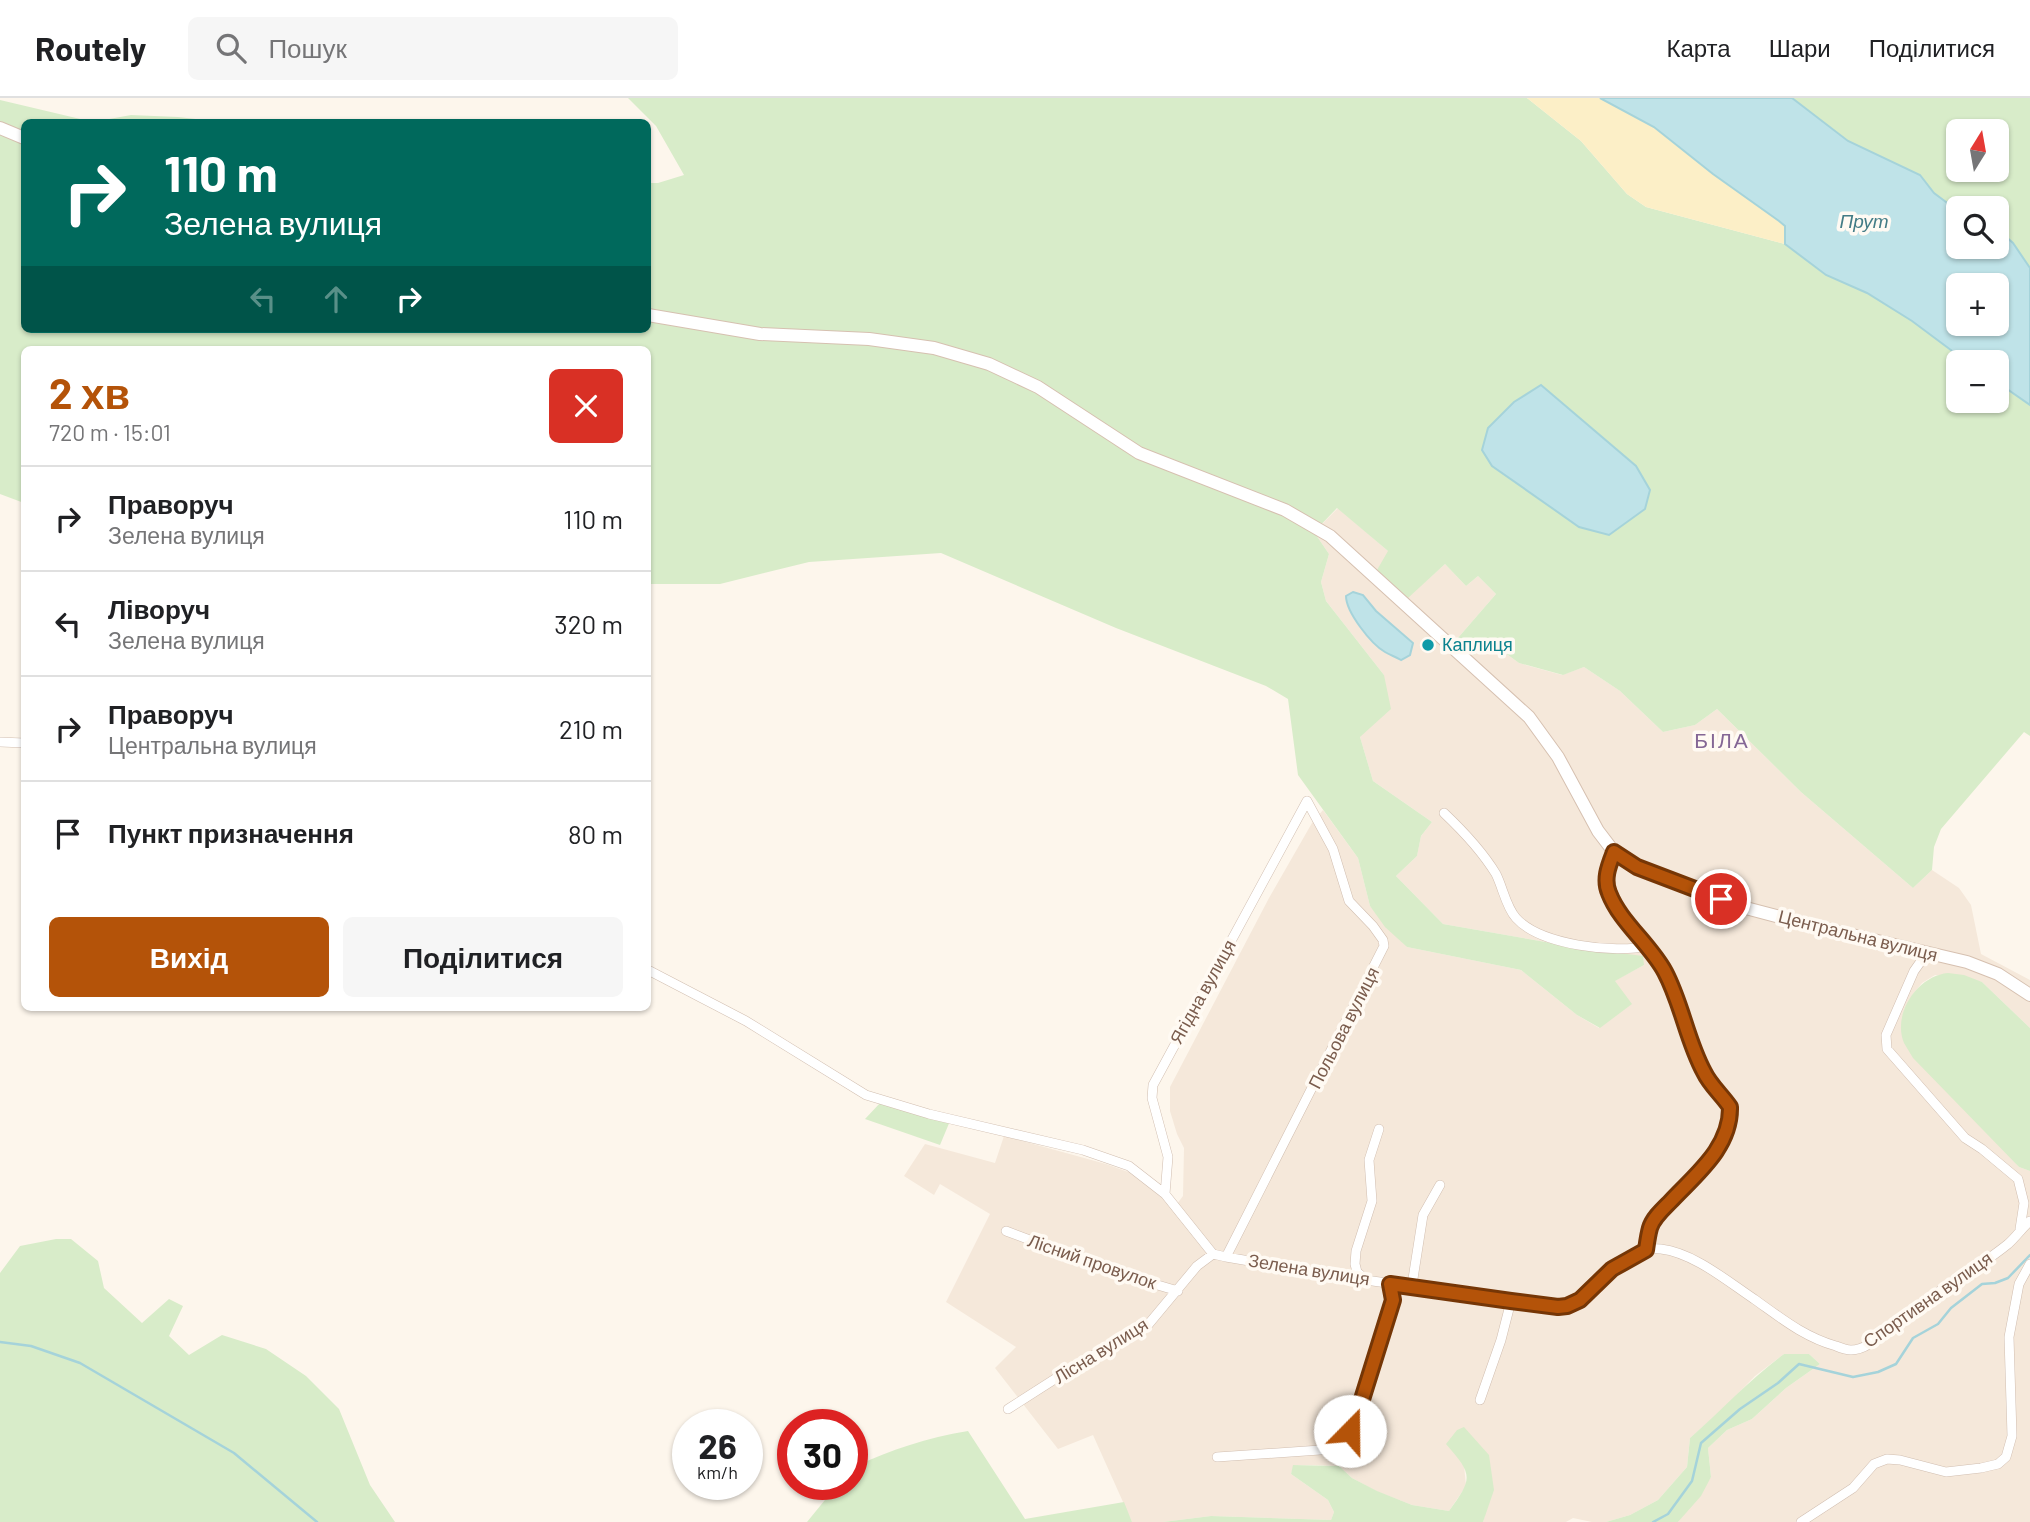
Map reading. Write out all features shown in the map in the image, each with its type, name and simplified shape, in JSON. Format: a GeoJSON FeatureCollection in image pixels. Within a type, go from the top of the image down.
{"type":"FeatureCollection","features":[{"type":"Feature","properties":{"kind":"main road"},"geometry":{"type":"LineString","coordinates":[[0,128],[21,137]]}},
{"type":"Feature","properties":{"kind":"main road","name":"Центральна вулиця"},"geometry":{"type":"LineString","coordinates":[[651,316],[760,334],[882,341],[934,348],[989,364],[1038,387],[1139,453],[1285,510],[1330,536],[1529,717],[1558,757],[1598,831],[1614,852],[1637,867],[1742,907],[1967,962],[1998,974],[2030,995]]}},
{"type":"Feature","properties":{"kind":"street"},"geometry":{"type":"LineString","coordinates":[[0,742],[21,743]]}},
{"type":"Feature","properties":{"kind":"street","name":"Ягідна вулиця"},"geometry":{"type":"LineString","coordinates":[[1166,1195],[1168,1157],[1152,1098],[1153,1086],[1307,801]]}},
{"type":"Feature","properties":{"kind":"street","name":"Польова вулиця"},"geometry":{"type":"LineString","coordinates":[[1226,1257],[1384,946],[1373,926],[1349,901],[1333,849],[1307,801]]}},
{"type":"Feature","properties":{"kind":"street"},"geometry":{"type":"LineString","coordinates":[[1444,813],[1495,873],[1515,917],[1539,936],[1562,942],[1618,949],[1648,946]]}},
{"type":"Feature","properties":{"kind":"street"},"geometry":{"type":"LineString","coordinates":[[1614,852],[1606,878],[1608,892],[1665,971],[1704,1073],[1730,1107],[1728,1128],[1715,1153],[1650,1226],[1646,1250]]}},
{"type":"Feature","properties":{"kind":"street"},"geometry":{"type":"LineString","coordinates":[[1926,954],[1914,971],[1885,1035],[1887,1049],[1965,1138],[2018,1179],[2030,1184]]}},
{"type":"Feature","properties":{"kind":"street"},"geometry":{"type":"LineString","coordinates":[[651,972],[746,1021],[866,1095],[929,1114],[1083,1150],[1129,1166],[1166,1195],[1213,1254]]}},
{"type":"Feature","properties":{"kind":"street"},"geometry":{"type":"LineString","coordinates":[[1365,1279],[1357,1272],[1356,1251],[1372,1200],[1369,1160],[1379,1129]]}},
{"type":"Feature","properties":{"kind":"street"},"geometry":{"type":"LineString","coordinates":[[2018,1179],[2024,1203],[2020,1230]]}},
{"type":"Feature","properties":{"kind":"street"},"geometry":{"type":"LineString","coordinates":[[1412,1285],[1423,1215],[1440,1185]]}},
{"type":"Feature","properties":{"kind":"street","name":"Спортивна вулиця"},"geometry":{"type":"LineString","coordinates":[[1646,1250],[1660,1249],[1696,1262],[1793,1328],[1816,1340],[1850,1350],[1865,1348],[1917,1305],[2011,1242],[2030,1221]]}},
{"type":"Feature","properties":{"kind":"street","name":"Лісний провулок"},"geometry":{"type":"LineString","coordinates":[[1006,1231],[1120,1274],[1178,1291]]}},
{"type":"Feature","properties":{"kind":"street","name":"Зелена вулиця"},"geometry":{"type":"LineString","coordinates":[[1213,1254],[1390,1284],[1558,1307],[1580,1300],[1619,1264],[1646,1250]]}},
{"type":"Feature","properties":{"kind":"street","name":"Лісна вулиця"},"geometry":{"type":"LineString","coordinates":[[1008,1409],[1083,1361],[1147,1326],[1197,1266],[1213,1254]]}},
{"type":"Feature","properties":{"kind":"street"},"geometry":{"type":"LineString","coordinates":[[1801,1522],[1853,1488],[1874,1464],[1886,1460],[1900,1460],[1947,1472],[1998,1464],[2006,1457],[2012,1436],[2009,1337],[2019,1284],[2030,1264]]}},
{"type":"Feature","properties":{"kind":"street"},"geometry":{"type":"LineString","coordinates":[[1217,1457],[1320,1450],[1334,1447],[1343,1439],[1350,1431],[1359,1409],[1393,1300],[1390,1284]]}},
{"type":"Feature","properties":{"kind":"street"},"geometry":{"type":"LineString","coordinates":[[1480,1400],[1501,1340],[1511,1301]]}},
{"type":"Feature","properties":{"kind":"shaded area"},"geometry":{"type":"Polygon","coordinates":[[[1338,508],[1388,551],[1408,597],[1445,564],[1466,586],[1478,576],[1496,594],[1457,639],[1490,642],[1519,663],[1562,675],[1584,667],[1620,691],[1663,732],[1695,725],[1717,709],[1801,792],[1913,888],[1932,870],[1959,888],[1971,905],[1981,954],[2030,980],[2030,1028],[1982,982],[1935,975],[1922,983],[1913,994],[1904,1010],[1902,1028],[2019,1167],[2030,1171],[2030,1522],[1678,1522],[1711,1477],[1708,1448],[1727,1430],[1752,1419],[1786,1388],[1820,1364],[1809,1354],[1784,1354],[1755,1376],[1690,1438],[1687,1467],[1658,1500],[1630,1515],[1606,1522],[1573,1518],[1566,1522],[1483,1522],[1485,1515],[1464,1465],[1466,1486],[1449,1511],[1412,1505],[1376,1491],[1352,1478],[1339,1466],[1294,1465],[1291,1474],[1328,1500],[1334,1512],[1331,1520],[1211,1516],[1163,1522],[1132,1522],[1093,1435],[1058,1449],[995,1368],[1016,1347],[946,1302],[990,1214],[940,1184],[934,1195],[904,1176],[925,1144],[995,1163],[1004,1136],[1131,1173],[1177,1204],[1183,1196],[1184,1148],[1170,1111],[1170,1087],[1269,898],[1312,823],[1323,810],[1358,858],[1370,906],[1407,947],[1521,970],[1577,1015],[1599,1028],[1614,981],[1644,965],[1580,948],[1443,924],[1396,876],[1417,856],[1421,836],[1432,822],[1373,781],[1360,737],[1384,675],[1326,601],[1321,582],[1329,554],[1314,532],[1338,508]]]}},
{"type":"Feature","properties":{"kind":"green space"},"geometry":{"type":"Polygon","coordinates":[[[628,98],[1527,98],[1581,141],[1627,194],[1646,207],[1785,244],[1826,275],[1867,293],[1912,321],[1951,350],[1946,350],[1946,413],[2009,413],[2009,390],[2030,405],[2030,736],[2024,732],[1941,829],[1934,847],[1932,870],[1913,888],[1801,792],[1717,709],[1695,725],[1663,732],[1620,691],[1584,667],[1563,675],[1519,663],[1490,642],[1474,655],[1457,639],[1496,594],[1478,576],[1466,586],[1445,564],[1408,598],[1377,570],[1388,551],[1337,508],[1314,532],[1329,554],[1321,582],[1326,601],[1384,675],[1391,709],[1360,737],[1373,781],[1432,822],[1421,836],[1417,856],[1396,876],[1443,924],[1643,956],[1644,965],[1615,981],[1632,1004],[1600,1028],[1577,1015],[1521,970],[1407,947],[1385,927],[1370,906],[1358,858],[1298,775],[1288,699],[1266,686],[1116,628],[941,553],[809,562],[720,584],[651,584],[651,346],[21,346],[21,502],[0,494],[0,100],[80,119],[21,119],[21,333],[651,333],[651,183],[684,175],[651,119],[628,98]]]}},
{"type":"Feature","properties":{"kind":"green space"},"geometry":{"type":"Polygon","coordinates":[[[1792,98],[2030,98],[2030,268],[2009,240],[2009,196],[1946,196],[1946,202],[1934,193],[1920,175],[1848,141],[1792,98]]]}},
{"type":"Feature","properties":{"kind":"green space"},"geometry":{"type":"Polygon","coordinates":[[[131,115],[196,119],[109,119],[131,115]]]}},
{"type":"Feature","properties":{"kind":"green space"},"geometry":{"type":"Polygon","coordinates":[[[1948,973],[1964,975],[1982,982],[2030,1028],[2030,1171],[2019,1167],[1913,1058],[1904,1043],[1901,1020],[1910,998],[1926,981],[1948,973]]]}},
{"type":"Feature","properties":{"kind":"green space"},"geometry":{"type":"Polygon","coordinates":[[[881,1102],[950,1121],[940,1145],[865,1119],[881,1102]]]}},
{"type":"Feature","properties":{"kind":"green space"},"geometry":{"type":"Polygon","coordinates":[[[71,1239],[98,1261],[104,1288],[142,1323],[169,1299],[183,1306],[169,1336],[189,1355],[222,1335],[266,1349],[306,1376],[339,1409],[370,1485],[395,1522],[0,1522],[0,1273],[20,1246],[71,1239]]]}},
{"type":"Feature","properties":{"kind":"green space"},"geometry":{"type":"Polygon","coordinates":[[[1784,1354],[1809,1354],[1820,1364],[1786,1388],[1752,1419],[1727,1430],[1708,1448],[1711,1477],[1701,1496],[1678,1522],[1606,1522],[1630,1515],[1658,1500],[1687,1467],[1690,1438],[1784,1354]]]}},
{"type":"Feature","properties":{"kind":"green space"},"geometry":{"type":"Polygon","coordinates":[[[1464,1427],[1489,1455],[1494,1490],[1483,1522],[1163,1522],[1211,1516],[1331,1520],[1334,1512],[1328,1500],[1291,1474],[1293,1465],[1339,1466],[1352,1478],[1377,1491],[1412,1505],[1449,1511],[1462,1491],[1467,1477],[1461,1463],[1446,1444],[1457,1430],[1464,1427]]]}},
{"type":"Feature","properties":{"kind":"green space"},"geometry":{"type":"Polygon","coordinates":[[[968,1431],[1025,1519],[1124,1502],[1132,1522],[807,1522],[825,1500],[868,1500],[868,1461],[938,1437],[968,1431]]]}},
{"type":"Feature","properties":{"kind":"sand"},"geometry":{"type":"Polygon","coordinates":[[[1527,98],[1600,98],[1654,127],[1785,226],[1785,244],[1646,207],[1627,194],[1581,141],[1527,98]]]}},
{"type":"Feature","properties":{"kind":"water","name":"Прут"},"geometry":{"type":"Polygon","coordinates":[[[1600,98],[1792,98],[1848,141],[1920,175],[1934,193],[1946,202],[1946,259],[2009,259],[2009,240],[2030,268],[2030,405],[2009,390],[2009,350],[1951,350],[1912,321],[1867,293],[1826,275],[1785,244],[1785,226],[1654,127],[1600,98]]]}},
{"type":"Feature","properties":{"kind":"water"},"geometry":{"type":"Polygon","coordinates":[[[1541,385],[1636,466],[1650,490],[1645,509],[1609,535],[1579,527],[1492,466],[1482,450],[1488,428],[1514,402],[1541,385]]]}},
{"type":"Feature","properties":{"kind":"water"},"geometry":{"type":"Polygon","coordinates":[[[1353,592],[1363,595],[1376,611],[1413,643],[1410,655],[1401,660],[1379,648],[1367,635],[1347,603],[1346,596],[1353,592]]]}},
{"type":"Feature","properties":{"kind":"waterway"},"geometry":{"type":"LineString","coordinates":[[1653,1522],[1668,1514],[1692,1481],[1701,1443],[1799,1364],[1853,1377],[1878,1372],[1896,1364],[1913,1338],[1938,1324],[1951,1308],[1982,1284],[2008,1278],[2030,1255]]}},
{"type":"Feature","properties":{"kind":"waterway"},"geometry":{"type":"LineString","coordinates":[[0,1342],[31,1346],[80,1363],[234,1453],[317,1522]]}},
{"type":"Feature","properties":{"kind":"place","name":"Каплиця"},"geometry":{"type":"Point","coordinates":[1428,645]}},
{"type":"Feature","properties":{"kind":"district","name":"БІЛА"},"geometry":{"type":"Point","coordinates":[1722,741]}},
{"type":"Feature","properties":{"kind":"route"},"geometry":{"type":"LineString","coordinates":[[1350,1431],[1393,1300],[1390,1284],[1558,1307],[1567,1306],[1580,1300],[1626,1259],[1646,1250],[1650,1226],[1715,1153],[1728,1128],[1730,1107],[1704,1073],[1665,971],[1608,892],[1608,868],[1614,852],[1637,867],[1721,899]]}}]}
